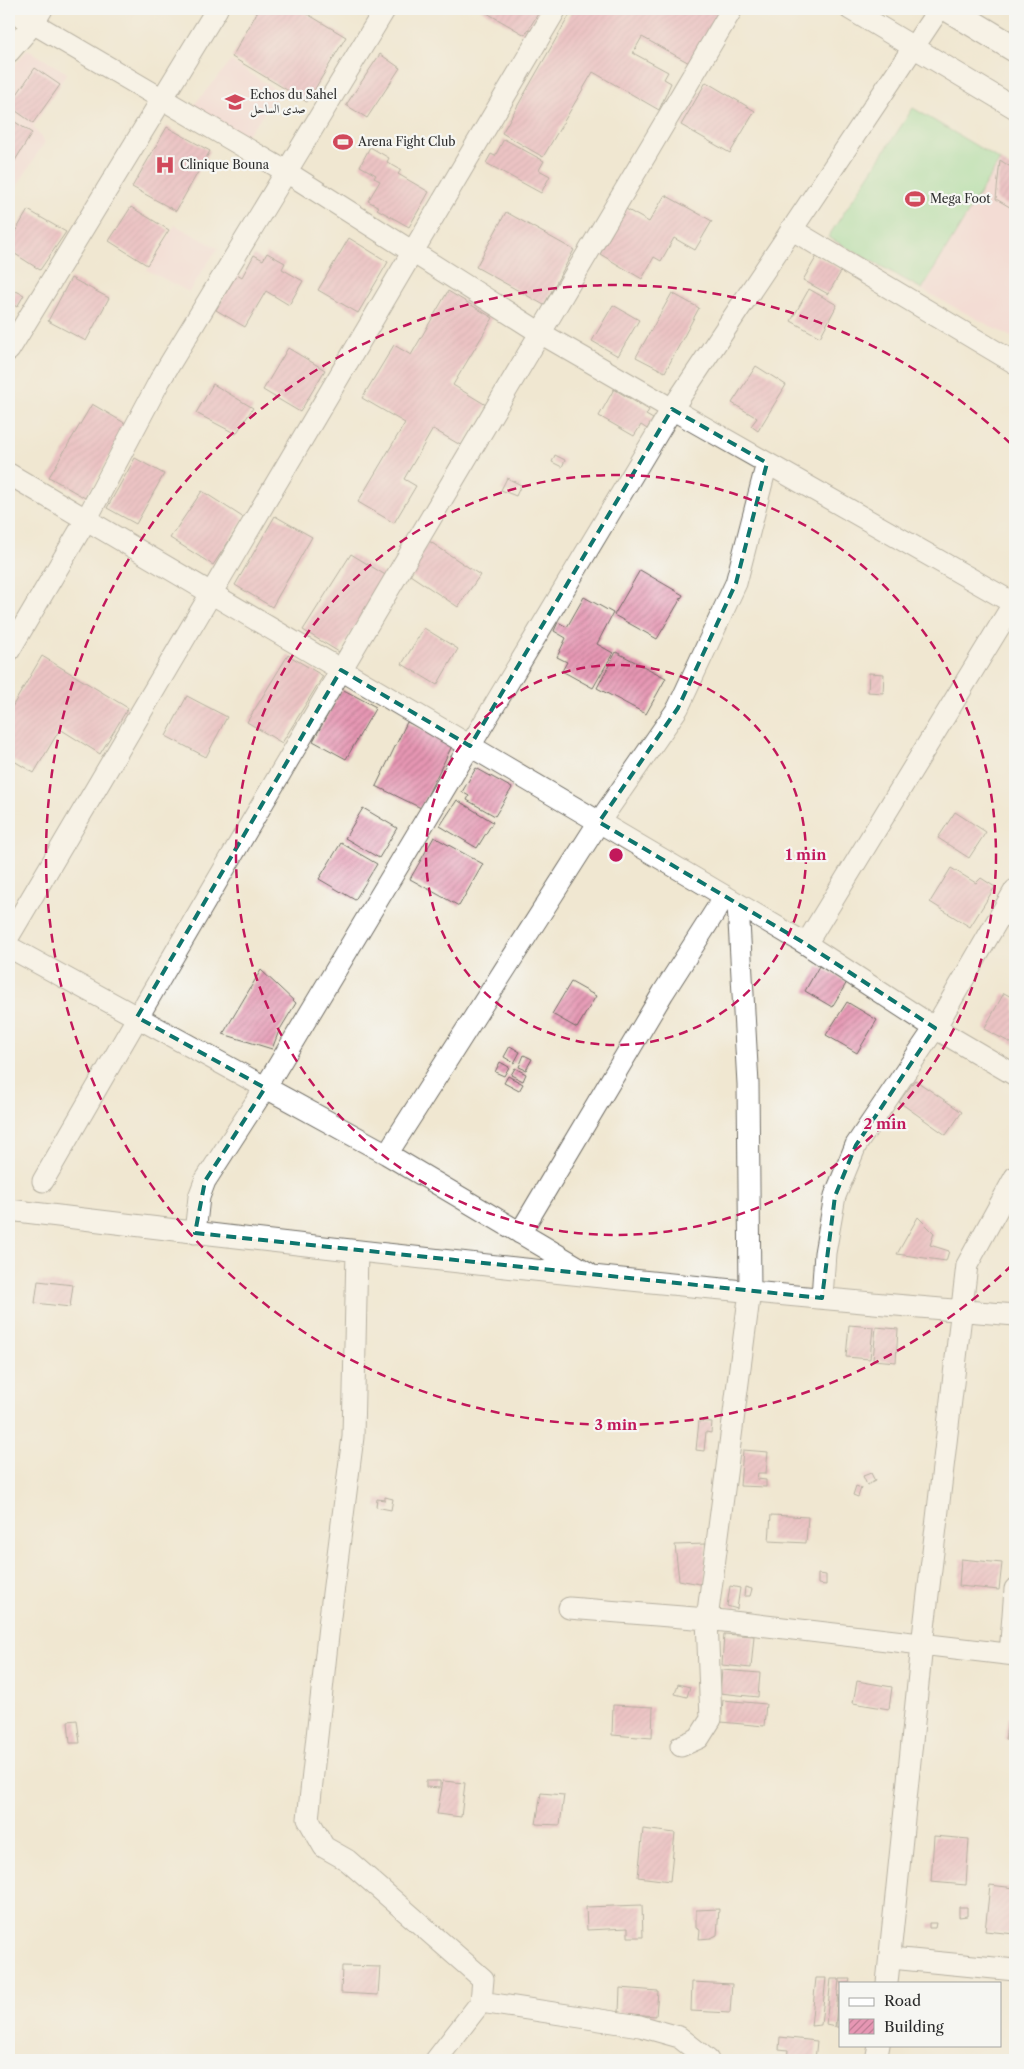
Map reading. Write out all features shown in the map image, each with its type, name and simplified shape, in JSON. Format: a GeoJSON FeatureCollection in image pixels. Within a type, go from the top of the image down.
{"type":"FeatureCollection","features":[{"type":"Feature","properties":{"kind":"main road"},"geometry":{"type":"LineString","coordinates":[[949,9],[1015,48]]}},
{"type":"Feature","properties":{"kind":"street"},"geometry":{"type":"LineString","coordinates":[[9,350],[217,9]]}},
{"type":"Feature","properties":{"kind":"street"},"geometry":{"type":"LineString","coordinates":[[9,651],[86,520],[160,380],[385,9]]}},
{"type":"Feature","properties":{"kind":"street"},"geometry":{"type":"LineString","coordinates":[[9,936],[210,592],[414,252],[556,9]]}},
{"type":"Feature","properties":{"kind":"street"},"geometry":{"type":"LineString","coordinates":[[43,1181],[341,670],[542,334],[732,9]]}},
{"type":"Feature","properties":{"kind":"street"},"geometry":{"type":"LineString","coordinates":[[850,9],[915,46],[1015,108]]}},
{"type":"Feature","properties":{"kind":"street"},"geometry":{"type":"LineString","coordinates":[[195,1233],[199,1197],[205,1181],[264,1088],[672,409],[938,9]]}},
{"type":"Feature","properties":{"kind":"street"},"geometry":{"type":"LineString","coordinates":[[9,10],[38,16],[162,99],[285,171],[542,334],[1015,603],[806,944]]}},
{"type":"Feature","properties":{"kind":"street"},"geometry":{"type":"LineString","coordinates":[[9,52],[38,16]]}},
{"type":"Feature","properties":{"kind":"street"},"geometry":{"type":"LineString","coordinates":[[791,230],[1015,363]]}},
{"type":"Feature","properties":{"kind":"street"},"geometry":{"type":"LineString","coordinates":[[387,1154],[599,822],[678,708],[736,583],[767,463]]}},
{"type":"Feature","properties":{"kind":"street"},"geometry":{"type":"LineString","coordinates":[[9,474],[806,944],[935,1028],[1015,1075]]}},
{"type":"Feature","properties":{"kind":"street"},"geometry":{"type":"LineString","coordinates":[[822,1298],[825,1253],[835,1196],[856,1145],[935,1028],[1015,890]]}},
{"type":"Feature","properties":{"kind":"street"},"geometry":{"type":"LineString","coordinates":[[520,1233],[663,993],[732,900]]}},
{"type":"Feature","properties":{"kind":"street"},"geometry":{"type":"LineString","coordinates":[[681,1746],[699,1738],[711,1719],[707,1619],[750,1291],[748,1084],[732,900]]}},
{"type":"Feature","properties":{"kind":"street"},"geometry":{"type":"LineString","coordinates":[[9,947],[387,1154],[594,1276]]}},
{"type":"Feature","properties":{"kind":"street"},"geometry":{"type":"LineString","coordinates":[[887,1982],[922,1645],[960,1310],[967,1265],[1015,1176]]}},
{"type":"Feature","properties":{"kind":"street"},"geometry":{"type":"LineString","coordinates":[[9,1210],[195,1233],[594,1276],[1015,1315]]}},
{"type":"Feature","properties":{"kind":"street"},"geometry":{"type":"LineString","coordinates":[[357,1251],[353,1437],[330,1617],[308,1820],[324,1847],[347,1860],[483,1979],[482,2002],[436,2060]]}},
{"type":"Feature","properties":{"kind":"street"},"geometry":{"type":"LineString","coordinates":[[569,1608],[707,1619],[1013,1654],[1015,1589]]}},
{"type":"Feature","properties":{"kind":"street"},"geometry":{"type":"LineString","coordinates":[[891,1958],[1015,1970]]}},
{"type":"Feature","properties":{"kind":"street"},"geometry":{"type":"LineString","coordinates":[[482,2002],[640,2026],[679,2037],[708,2060]]}},
{"type":"Feature","properties":{"kind":"street"},"geometry":{"type":"LineString","coordinates":[[876,2060],[878,2046]]}},
{"type":"Feature","properties":{"kind":"highlighted area"},"geometry":{"type":"Polygon","coordinates":[[[672,409],[767,463],[736,583],[678,708],[599,822],[806,944],[935,1028],[856,1145],[835,1196],[822,1298],[195,1233],[205,1181],[265,1088],[137,1017],[341,670],[470,746],[672,409]]]}},
{"type":"Feature","properties":{"kind":"shaded area"},"geometry":{"type":"Polygon","coordinates":[[[27,49],[67,73],[33,127],[45,142],[14,191],[9,188],[9,73],[27,49]]]}},
{"type":"Feature","properties":{"kind":"shaded area","name":"Echos du Sahel صدى الساحل"},"geometry":{"type":"Polygon","coordinates":[[[231,61],[281,93],[239,144],[189,111],[231,61]]]}},
{"type":"Feature","properties":{"kind":"shaded area","name":"Mega Foot"},"geometry":{"type":"Polygon","coordinates":[[[913,108],[1015,170],[1015,339],[835,244],[913,108]]]}},
{"type":"Feature","properties":{"kind":"shaded area"},"geometry":{"type":"Polygon","coordinates":[[[175,225],[218,248],[189,292],[147,270],[175,225]]]}},
{"type":"Feature","properties":{"kind":"green space","name":"Mega Foot"},"geometry":{"type":"Polygon","coordinates":[[[913,108],[1000,160],[922,289],[828,237],[913,108]]]}},
{"type":"Feature","properties":{"kind":"building"},"geometry":{"type":"Polygon","coordinates":[[[259,9],[299,9],[346,37],[307,102],[232,57],[259,9]]]}},
{"type":"Feature","properties":{"kind":"building"},"geometry":{"type":"Polygon","coordinates":[[[480,9],[541,9],[525,35],[480,9]]]}},
{"type":"Feature","properties":{"kind":"building"},"geometry":{"type":"Polygon","coordinates":[[[573,9],[724,9],[693,65],[642,37],[633,53],[668,72],[664,79],[671,83],[659,110],[593,72],[543,157],[502,133],[573,9]]]}},
{"type":"Feature","properties":{"kind":"building"},"geometry":{"type":"Polygon","coordinates":[[[380,54],[400,68],[367,118],[346,105],[380,54]]]}},
{"type":"Feature","properties":{"kind":"building"},"geometry":{"type":"Polygon","coordinates":[[[35,68],[60,85],[33,123],[9,106],[35,68]]]}},
{"type":"Feature","properties":{"kind":"building"},"geometry":{"type":"Polygon","coordinates":[[[706,82],[755,111],[730,153],[681,125],[706,82]]]}},
{"type":"Feature","properties":{"kind":"building"},"geometry":{"type":"Polygon","coordinates":[[[9,118],[32,133],[11,167],[9,166],[9,118]]]}},
{"type":"Feature","properties":{"kind":"building","name":"Clinique Bouna"},"geometry":{"type":"Polygon","coordinates":[[[167,127],[210,151],[176,211],[132,187],[167,127]]]}},
{"type":"Feature","properties":{"kind":"building"},"geometry":{"type":"Polygon","coordinates":[[[504,139],[544,161],[539,170],[550,176],[541,193],[486,163],[491,154],[495,156],[504,139]]]}},
{"type":"Feature","properties":{"kind":"building"},"geometry":{"type":"Polygon","coordinates":[[[370,147],[389,158],[387,162],[401,170],[398,174],[429,192],[409,227],[377,209],[379,207],[368,201],[380,181],[374,178],[376,175],[360,166],[370,147]]]}},
{"type":"Feature","properties":{"kind":"building"},"geometry":{"type":"Polygon","coordinates":[[[1000,160],[1015,170],[1015,210],[996,199],[1000,160]]]}},
{"type":"Feature","properties":{"kind":"building"},"geometry":{"type":"Polygon","coordinates":[[[665,195],[712,221],[695,250],[674,238],[661,261],[654,257],[642,279],[600,254],[626,209],[649,222],[665,195]]]}},
{"type":"Feature","properties":{"kind":"building"},"geometry":{"type":"Polygon","coordinates":[[[131,207],[169,230],[147,265],[109,241],[131,207]]]}},
{"type":"Feature","properties":{"kind":"building"},"geometry":{"type":"Polygon","coordinates":[[[28,210],[66,232],[40,270],[9,250],[9,242],[28,210]]]}},
{"type":"Feature","properties":{"kind":"building"},"geometry":{"type":"Polygon","coordinates":[[[506,212],[574,250],[544,305],[476,267],[506,212]]]}},
{"type":"Feature","properties":{"kind":"building"},"geometry":{"type":"Polygon","coordinates":[[[349,238],[388,262],[358,313],[318,290],[349,238]]]}},
{"type":"Feature","properties":{"kind":"building"},"geometry":{"type":"Polygon","coordinates":[[[267,253],[285,263],[282,269],[303,281],[289,305],[266,291],[245,327],[216,310],[237,274],[242,277],[254,255],[263,260],[267,253]]]}},
{"type":"Feature","properties":{"kind":"building"},"geometry":{"type":"Polygon","coordinates":[[[817,256],[842,270],[828,294],[803,280],[817,256]]]}},
{"type":"Feature","properties":{"kind":"building"},"geometry":{"type":"Polygon","coordinates":[[[71,278],[109,298],[86,341],[48,321],[71,278]]]}},
{"type":"Feature","properties":{"kind":"building"},"geometry":{"type":"Polygon","coordinates":[[[809,289],[837,305],[820,337],[791,321],[809,289]]]}},
{"type":"Feature","properties":{"kind":"building"},"geometry":{"type":"Polygon","coordinates":[[[16,291],[24,295],[17,307],[9,302],[16,291]]]}},
{"type":"Feature","properties":{"kind":"building"},"geometry":{"type":"Polygon","coordinates":[[[448,291],[493,318],[453,385],[486,405],[462,446],[433,429],[404,479],[416,486],[394,523],[358,502],[405,423],[362,398],[394,345],[411,355],[448,291]]]}},
{"type":"Feature","properties":{"kind":"building"},"geometry":{"type":"Polygon","coordinates":[[[672,293],[699,308],[665,372],[636,357],[672,293]]]}},
{"type":"Feature","properties":{"kind":"building"},"geometry":{"type":"Polygon","coordinates":[[[613,305],[639,320],[618,356],[592,341],[613,305]]]}},
{"type":"Feature","properties":{"kind":"building"},"geometry":{"type":"Polygon","coordinates":[[[288,348],[325,370],[300,412],[263,390],[288,348]]]}},
{"type":"Feature","properties":{"kind":"building"},"geometry":{"type":"Polygon","coordinates":[[[756,366],[786,385],[758,431],[751,426],[757,418],[732,403],[756,366]]]}},
{"type":"Feature","properties":{"kind":"building"},"geometry":{"type":"Polygon","coordinates":[[[213,384],[253,408],[236,434],[196,413],[213,384]]]}},
{"type":"Feature","properties":{"kind":"building"},"geometry":{"type":"Polygon","coordinates":[[[614,389],[649,410],[646,415],[653,419],[647,429],[641,425],[634,436],[599,416],[614,389]]]}},
{"type":"Feature","properties":{"kind":"building"},"geometry":{"type":"Polygon","coordinates":[[[92,404],[128,425],[85,498],[49,477],[92,404]]]}},
{"type":"Feature","properties":{"kind":"building"},"geometry":{"type":"Polygon","coordinates":[[[555,455],[565,460],[562,467],[552,462],[555,455]]]}},
{"type":"Feature","properties":{"kind":"building"},"geometry":{"type":"Polygon","coordinates":[[[135,458],[164,474],[136,524],[107,508],[135,458]]]}},
{"type":"Feature","properties":{"kind":"building"},"geometry":{"type":"Polygon","coordinates":[[[507,478],[521,485],[516,496],[501,490],[507,478]]]}},
{"type":"Feature","properties":{"kind":"building"},"geometry":{"type":"Polygon","coordinates":[[[202,491],[244,518],[213,565],[170,538],[202,491]]]}},
{"type":"Feature","properties":{"kind":"building"},"geometry":{"type":"Polygon","coordinates":[[[275,516],[312,537],[272,607],[235,585],[275,516]]]}},
{"type":"Feature","properties":{"kind":"building"},"geometry":{"type":"Polygon","coordinates":[[[429,541],[480,575],[458,607],[407,573],[429,541]]]}},
{"type":"Feature","properties":{"kind":"building"},"geometry":{"type":"Polygon","coordinates":[[[351,554],[387,576],[339,652],[303,630],[351,554]]]}},
{"type":"Feature","properties":{"kind":"building"},"geometry":{"type":"Polygon","coordinates":[[[640,570],[683,595],[657,639],[614,615],[640,570]]]}},
{"type":"Feature","properties":{"kind":"building"},"geometry":{"type":"Polygon","coordinates":[[[584,597],[613,613],[597,644],[613,653],[593,688],[562,671],[567,662],[557,657],[566,638],[554,631],[558,622],[567,627],[584,597]]]}},
{"type":"Feature","properties":{"kind":"building"},"geometry":{"type":"Polygon","coordinates":[[[424,628],[458,649],[437,685],[402,664],[424,628]]]}},
{"type":"Feature","properties":{"kind":"building"},"geometry":{"type":"Polygon","coordinates":[[[616,652],[666,678],[646,714],[597,688],[616,652]]]}},
{"type":"Feature","properties":{"kind":"building"},"geometry":{"type":"Polygon","coordinates":[[[288,655],[323,676],[282,743],[247,722],[288,655]]]}},
{"type":"Feature","properties":{"kind":"building"},"geometry":{"type":"Polygon","coordinates":[[[42,656],[128,708],[100,754],[60,729],[34,773],[9,758],[9,712],[42,656]]]}},
{"type":"Feature","properties":{"kind":"building"},"geometry":{"type":"Polygon","coordinates":[[[869,673],[884,674],[883,693],[868,692],[869,673]]]}},
{"type":"Feature","properties":{"kind":"building"},"geometry":{"type":"Polygon","coordinates":[[[342,689],[376,707],[346,759],[313,741],[342,689]]]}},
{"type":"Feature","properties":{"kind":"building"},"geometry":{"type":"Polygon","coordinates":[[[187,696],[227,717],[206,757],[166,736],[187,696]]]}},
{"type":"Feature","properties":{"kind":"building"},"geometry":{"type":"Polygon","coordinates":[[[407,722],[453,744],[421,808],[376,786],[407,722]]]}},
{"type":"Feature","properties":{"kind":"building"},"geometry":{"type":"Polygon","coordinates":[[[476,768],[512,788],[495,816],[467,800],[469,796],[462,792],[476,768]]]}},
{"type":"Feature","properties":{"kind":"building"},"geometry":{"type":"Polygon","coordinates":[[[457,800],[493,822],[477,848],[440,826],[457,800]]]}},
{"type":"Feature","properties":{"kind":"building"},"geometry":{"type":"Polygon","coordinates":[[[363,808],[397,828],[379,858],[345,838],[363,808]]]}},
{"type":"Feature","properties":{"kind":"building"},"geometry":{"type":"Polygon","coordinates":[[[955,812],[986,832],[969,858],[938,838],[955,812]]]}},
{"type":"Feature","properties":{"kind":"building"},"geometry":{"type":"Polygon","coordinates":[[[434,837],[483,864],[459,906],[410,879],[434,837]]]}},
{"type":"Feature","properties":{"kind":"building"},"geometry":{"type":"Polygon","coordinates":[[[341,843],[377,864],[355,900],[319,879],[341,843]]]}},
{"type":"Feature","properties":{"kind":"building"},"geometry":{"type":"Polygon","coordinates":[[[951,868],[976,883],[981,878],[995,887],[970,927],[930,902],[951,868]]]}},
{"type":"Feature","properties":{"kind":"building"},"geometry":{"type":"Polygon","coordinates":[[[819,966],[847,982],[832,1007],[805,991],[819,966]]]}},
{"type":"Feature","properties":{"kind":"building"},"geometry":{"type":"Polygon","coordinates":[[[261,970],[296,1003],[279,1031],[272,1049],[223,1034],[261,970]]]}},
{"type":"Feature","properties":{"kind":"building"},"geometry":{"type":"Polygon","coordinates":[[[571,982],[596,996],[577,1028],[552,1014],[571,982]]]}},
{"type":"Feature","properties":{"kind":"building"},"geometry":{"type":"Polygon","coordinates":[[[1004,993],[1015,999],[1015,1045],[984,1029],[1004,993]]]}},
{"type":"Feature","properties":{"kind":"building"},"geometry":{"type":"Polygon","coordinates":[[[847,1002],[877,1020],[857,1053],[826,1035],[847,1002]]]}},
{"type":"Feature","properties":{"kind":"building"},"geometry":{"type":"Polygon","coordinates":[[[510,1046],[520,1052],[514,1063],[504,1057],[510,1046]]]}},
{"type":"Feature","properties":{"kind":"building"},"geometry":{"type":"Polygon","coordinates":[[[524,1055],[532,1059],[526,1070],[519,1067],[524,1055]]]}},
{"type":"Feature","properties":{"kind":"building"},"geometry":{"type":"Polygon","coordinates":[[[500,1062],[509,1067],[504,1076],[495,1072],[500,1062]]]}},
{"type":"Feature","properties":{"kind":"building"},"geometry":{"type":"Polygon","coordinates":[[[515,1068],[526,1074],[523,1081],[511,1075],[515,1068]]]}},
{"type":"Feature","properties":{"kind":"building"},"geometry":{"type":"Polygon","coordinates":[[[508,1076],[523,1084],[519,1091],[504,1083],[508,1076]]]}},
{"type":"Feature","properties":{"kind":"building"},"geometry":{"type":"Polygon","coordinates":[[[915,1080],[962,1112],[946,1135],[899,1102],[915,1080]]]}},
{"type":"Feature","properties":{"kind":"building"},"geometry":{"type":"Polygon","coordinates":[[[918,1217],[934,1233],[930,1245],[949,1251],[946,1261],[897,1254],[918,1217]]]}},
{"type":"Feature","properties":{"kind":"building"},"geometry":{"type":"Polygon","coordinates":[[[38,1281],[73,1285],[70,1307],[35,1303],[38,1281]]]}},
{"type":"Feature","properties":{"kind":"building"},"geometry":{"type":"Polygon","coordinates":[[[849,1325],[873,1327],[870,1359],[846,1357],[849,1325]]]}},
{"type":"Feature","properties":{"kind":"building"},"geometry":{"type":"Polygon","coordinates":[[[876,1327],[898,1329],[896,1362],[873,1360],[876,1327]]]}},
{"type":"Feature","properties":{"kind":"building"},"geometry":{"type":"Polygon","coordinates":[[[699,1421],[712,1422],[711,1433],[706,1432],[704,1451],[696,1450],[699,1421]]]}},
{"type":"Feature","properties":{"kind":"building"},"geometry":{"type":"Polygon","coordinates":[[[743,1450],[768,1452],[766,1473],[758,1473],[757,1479],[766,1480],[766,1487],[740,1486],[743,1450]]]}},
{"type":"Feature","properties":{"kind":"building"},"geometry":{"type":"Polygon","coordinates":[[[871,1473],[875,1481],[867,1485],[863,1476],[871,1473]]]}},
{"type":"Feature","properties":{"kind":"building"},"geometry":{"type":"Polygon","coordinates":[[[856,1486],[861,1488],[858,1497],[853,1495],[856,1486]]]}},
{"type":"Feature","properties":{"kind":"building"},"geometry":{"type":"Polygon","coordinates":[[[385,1497],[393,1499],[391,1510],[376,1507],[377,1499],[385,1500],[385,1497]]]}},
{"type":"Feature","properties":{"kind":"building"},"geometry":{"type":"Polygon","coordinates":[[[771,1515],[808,1517],[806,1543],[769,1541],[771,1515]]]}},
{"type":"Feature","properties":{"kind":"building"},"geometry":{"type":"Polygon","coordinates":[[[706,1544],[705,1585],[679,1580],[675,1545],[706,1544]]]}},
{"type":"Feature","properties":{"kind":"building"},"geometry":{"type":"Polygon","coordinates":[[[961,1559],[1002,1563],[999,1590],[959,1586],[961,1559]]]}},
{"type":"Feature","properties":{"kind":"building"},"geometry":{"type":"Polygon","coordinates":[[[818,1574],[826,1575],[826,1585],[818,1584],[818,1574]]]}},
{"type":"Feature","properties":{"kind":"building"},"geometry":{"type":"Polygon","coordinates":[[[730,1586],[740,1588],[737,1609],[727,1606],[730,1586]]]}},
{"type":"Feature","properties":{"kind":"building"},"geometry":{"type":"Polygon","coordinates":[[[745,1587],[752,1589],[750,1596],[744,1596],[745,1587]]]}},
{"type":"Feature","properties":{"kind":"building"},"geometry":{"type":"Polygon","coordinates":[[[724,1634],[754,1636],[751,1668],[722,1665],[724,1634]]]}},
{"type":"Feature","properties":{"kind":"building"},"geometry":{"type":"Polygon","coordinates":[[[722,1670],[760,1673],[758,1697],[720,1693],[722,1670]]]}},
{"type":"Feature","properties":{"kind":"building"},"geometry":{"type":"Polygon","coordinates":[[[857,1681],[892,1687],[889,1709],[853,1703],[857,1681]]]}},
{"type":"Feature","properties":{"kind":"building"},"geometry":{"type":"Polygon","coordinates":[[[678,1684],[690,1687],[687,1697],[675,1694],[678,1684]]]}},
{"type":"Feature","properties":{"kind":"building"},"geometry":{"type":"Polygon","coordinates":[[[723,1700],[766,1704],[764,1726],[721,1722],[723,1700]]]}},
{"type":"Feature","properties":{"kind":"building"},"geometry":{"type":"Polygon","coordinates":[[[613,1705],[653,1707],[652,1738],[612,1735],[613,1705]]]}},
{"type":"Feature","properties":{"kind":"building"},"geometry":{"type":"Polygon","coordinates":[[[1009,1716],[1015,1717],[1015,1741],[1005,1739],[1009,1716]]]}},
{"type":"Feature","properties":{"kind":"building"},"geometry":{"type":"Polygon","coordinates":[[[77,1720],[80,1743],[70,1743],[68,1721],[77,1720]]]}},
{"type":"Feature","properties":{"kind":"building"},"geometry":{"type":"Polygon","coordinates":[[[426,1781],[440,1781],[440,1788],[426,1787],[426,1781]]]}},
{"type":"Feature","properties":{"kind":"building"},"geometry":{"type":"Polygon","coordinates":[[[443,1781],[465,1783],[461,1817],[437,1814],[443,1781]]]}},
{"type":"Feature","properties":{"kind":"building"},"geometry":{"type":"Polygon","coordinates":[[[541,1793],[564,1795],[560,1825],[536,1824],[541,1793]]]}},
{"type":"Feature","properties":{"kind":"building"},"geometry":{"type":"Polygon","coordinates":[[[643,1829],[675,1833],[670,1881],[638,1877],[643,1829]]]}},
{"type":"Feature","properties":{"kind":"building"},"geometry":{"type":"Polygon","coordinates":[[[934,1836],[969,1839],[966,1885],[931,1882],[934,1836]]]}},
{"type":"Feature","properties":{"kind":"building"},"geometry":{"type":"Polygon","coordinates":[[[990,1885],[1015,1888],[1015,1934],[985,1931],[990,1885]]]}},
{"type":"Feature","properties":{"kind":"building"},"geometry":{"type":"Polygon","coordinates":[[[642,1905],[643,1937],[628,1937],[628,1928],[587,1930],[586,1907],[642,1905]]]}},
{"type":"Feature","properties":{"kind":"building"},"geometry":{"type":"Polygon","coordinates":[[[959,1907],[967,1907],[967,1916],[959,1917],[959,1907]]]}},
{"type":"Feature","properties":{"kind":"building"},"geometry":{"type":"Polygon","coordinates":[[[719,1909],[717,1935],[711,1938],[699,1939],[700,1930],[696,1928],[696,1910],[719,1909]]]}},
{"type":"Feature","properties":{"kind":"building"},"geometry":{"type":"Polygon","coordinates":[[[929,1923],[936,1923],[935,1928],[929,1928],[929,1923]]]}},
{"type":"Feature","properties":{"kind":"building"},"geometry":{"type":"Polygon","coordinates":[[[342,1966],[380,1967],[378,1995],[341,1993],[342,1966]]]}},
{"type":"Feature","properties":{"kind":"building"},"geometry":{"type":"Polygon","coordinates":[[[816,1978],[826,1978],[821,2025],[811,2026],[816,1978]]]}},
{"type":"Feature","properties":{"kind":"building"},"geometry":{"type":"Polygon","coordinates":[[[831,1979],[839,1979],[835,2027],[826,2025],[831,1979]]]}},
{"type":"Feature","properties":{"kind":"building"},"geometry":{"type":"Polygon","coordinates":[[[840,1979],[850,1979],[849,1982],[840,1982],[840,1979]]]}},
{"type":"Feature","properties":{"kind":"building"},"geometry":{"type":"Polygon","coordinates":[[[692,1982],[732,1984],[730,2013],[691,2011],[692,1982]]]}},
{"type":"Feature","properties":{"kind":"building"},"geometry":{"type":"Polygon","coordinates":[[[620,1988],[658,1991],[656,2016],[619,2013],[620,1988]]]}},
{"type":"Feature","properties":{"kind":"building"},"geometry":{"type":"Polygon","coordinates":[[[1012,1992],[1015,1993],[1015,2017],[1010,2017],[1012,1992]]]}},
{"type":"Feature","properties":{"kind":"building"},"geometry":{"type":"Polygon","coordinates":[[[839,1995],[839,2027],[836,2027],[839,1995]]]}},
{"type":"Feature","properties":{"kind":"building"},"geometry":{"type":"Polygon","coordinates":[[[780,2037],[817,2041],[815,2060],[787,2060],[788,2050],[779,2049],[780,2037]]]}},
{"type":"Feature","properties":{"kind":"place","name":"Echos du Sahel صدى الساحل"},"geometry":{"type":"Point","coordinates":[235,102]}},
{"type":"Feature","properties":{"kind":"place","name":"Arena Fight Club"},"geometry":{"type":"Point","coordinates":[343,142]}},
{"type":"Feature","properties":{"kind":"place","name":"Clinique Bouna"},"geometry":{"type":"Point","coordinates":[165,165]}},
{"type":"Feature","properties":{"kind":"place","name":"Mega Foot"},"geometry":{"type":"Point","coordinates":[915,199]}}]}
